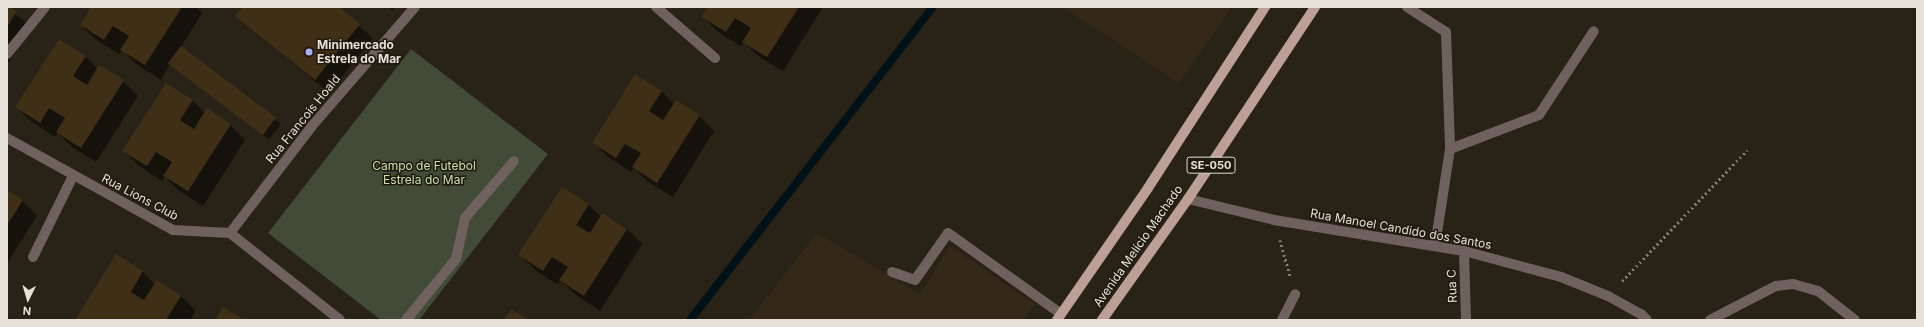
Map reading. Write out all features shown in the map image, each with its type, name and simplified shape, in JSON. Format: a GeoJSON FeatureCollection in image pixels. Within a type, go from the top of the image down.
{"type":"FeatureCollection","features":[{"type":"Feature","properties":{"kind":"main road","name":"Avenida Melício Machado"},"geometry":{"type":"LineString","coordinates":[[1059,317],[1148,188],[1265,7]]}},
{"type":"Feature","properties":{"kind":"main road","name":"Avenida Melício Machado"},"geometry":{"type":"LineString","coordinates":[[1102,320],[1188,199],[1315,7]]}},
{"type":"Feature","properties":{"kind":"street"},"geometry":{"type":"LineString","coordinates":[[7,54],[45,7]]}},
{"type":"Feature","properties":{"kind":"street","name":"Rua Francois Hoald"},"geometry":{"type":"LineString","coordinates":[[230,233],[312,126],[416,7]]}},
{"type":"Feature","properties":{"kind":"street"},"geometry":{"type":"LineString","coordinates":[[656,7],[715,58]]}},
{"type":"Feature","properties":{"kind":"street"},"geometry":{"type":"LineString","coordinates":[[1408,7],[1446,32],[1450,149],[1435,246]]}},
{"type":"Feature","properties":{"kind":"street"},"geometry":{"type":"LineString","coordinates":[[1450,149],[1539,115],[1594,32]]}},
{"type":"Feature","properties":{"kind":"street","name":"Rua Lions Club"},"geometry":{"type":"LineString","coordinates":[[7,138],[73,176],[173,230],[230,233]]}},
{"type":"Feature","properties":{"kind":"street"},"geometry":{"type":"LineString","coordinates":[[406,320],[456,259],[465,218],[514,161]]}},
{"type":"Feature","properties":{"kind":"street"},"geometry":{"type":"LineString","coordinates":[[33,257],[73,176]]}},
{"type":"Feature","properties":{"kind":"street","name":"Rua Manoel Candido dos Santos"},"geometry":{"type":"LineString","coordinates":[[1188,199],[1274,220],[1464,251],[1561,277],[1608,296],[1641,314],[1647,320]]}},
{"type":"Feature","properties":{"kind":"street"},"geometry":{"type":"LineString","coordinates":[[892,272],[915,280],[948,232],[1059,317]]}},
{"type":"Feature","properties":{"kind":"street"},"geometry":{"type":"LineString","coordinates":[[230,233],[340,320]]}},
{"type":"Feature","properties":{"kind":"street","name":"Rua C"},"geometry":{"type":"LineString","coordinates":[[1464,251],[1466,320]]}},
{"type":"Feature","properties":{"kind":"street"},"geometry":{"type":"LineString","coordinates":[[1710,320],[1776,286],[1792,284],[1818,291],[1855,320]]}},
{"type":"Feature","properties":{"kind":"street"},"geometry":{"type":"LineString","coordinates":[[1282,320],[1295,294]]}},
{"type":"Feature","properties":{"kind":"path"},"geometry":{"type":"LineString","coordinates":[[1608,296],[1747,150]]}},
{"type":"Feature","properties":{"kind":"path"},"geometry":{"type":"LineString","coordinates":[[1274,220],[1295,294]]}},
{"type":"Feature","properties":{"kind":"shaded area"},"geometry":{"type":"Polygon","coordinates":[[[1062,7],[1232,7],[1179,83],[1062,7]]]}},
{"type":"Feature","properties":{"kind":"shaded area"},"geometry":{"type":"Polygon","coordinates":[[[817,233],[920,294],[950,246],[1035,304],[1023,320],[749,320],[817,233]]]}},
{"type":"Feature","properties":{"kind":"green space","name":"Campo de Futebol Estrela do Mar"},"geometry":{"type":"Polygon","coordinates":[[[411,49],[548,154],[419,320],[381,320],[268,233],[411,49]]]}},
{"type":"Feature","properties":{"kind":"building"},"geometry":{"type":"Polygon","coordinates":[[[7,7],[17,11],[7,27],[7,7]]]}},
{"type":"Feature","properties":{"kind":"building"},"geometry":{"type":"Polygon","coordinates":[[[91,7],[182,7],[145,65],[120,50],[129,36],[113,26],[104,40],[80,25],[91,7]]]}},
{"type":"Feature","properties":{"kind":"building","name":"Minimercado Estrela do Mar"},"geometry":{"type":"Polygon","coordinates":[[[243,7],[339,7],[360,24],[315,80],[235,16],[243,7]]]}},
{"type":"Feature","properties":{"kind":"building"},"geometry":{"type":"Polygon","coordinates":[[[708,7],[799,7],[767,57],[742,42],[751,28],[735,18],[726,32],[701,17],[708,7]]]}},
{"type":"Feature","properties":{"kind":"building"},"geometry":{"type":"Polygon","coordinates":[[[59,39],[86,56],[73,76],[87,85],[99,65],[124,80],[81,148],[56,132],[65,118],[49,108],[40,123],[15,107],[59,39]]]}},
{"type":"Feature","properties":{"kind":"building"},"geometry":{"type":"Polygon","coordinates":[[[181,46],[276,118],[263,135],[168,64],[181,46]]]}},
{"type":"Feature","properties":{"kind":"building"},"geometry":{"type":"Polygon","coordinates":[[[635,74],[662,91],[649,111],[663,120],[676,100],[700,115],[657,183],[632,167],[641,153],[625,144],[616,158],[592,143],[635,74]]]}},
{"type":"Feature","properties":{"kind":"building"},"geometry":{"type":"Polygon","coordinates":[[[166,83],[193,100],[180,120],[194,129],[207,108],[231,124],[188,191],[163,176],[172,162],[156,152],[147,166],[122,151],[166,83]]]}},
{"type":"Feature","properties":{"kind":"building"},"geometry":{"type":"Polygon","coordinates":[[[562,187],[589,204],[576,225],[590,233],[602,213],[627,229],[584,296],[559,280],[568,267],[552,257],[543,271],[518,255],[562,187]]]}},
{"type":"Feature","properties":{"kind":"building"},"geometry":{"type":"Polygon","coordinates":[[[7,190],[23,200],[7,225],[7,190]]]}},
{"type":"Feature","properties":{"kind":"building"},"geometry":{"type":"Polygon","coordinates":[[[116,254],[143,271],[131,292],[144,300],[157,280],[181,296],[166,320],[75,320],[116,254]]]}},
{"type":"Feature","properties":{"kind":"building"},"geometry":{"type":"Polygon","coordinates":[[[223,307],[244,320],[215,320],[223,307]]]}},
{"type":"Feature","properties":{"kind":"building"},"geometry":{"type":"Polygon","coordinates":[[[511,309],[529,320],[504,320],[511,309]]]}},
{"type":"Feature","properties":{"kind":"waterway"},"geometry":{"type":"LineString","coordinates":[[690,320],[933,7]]}},
{"type":"Feature","properties":{"kind":"place","name":"Minimercado Estrela do Mar"},"geometry":{"type":"Point","coordinates":[309,52]}}]}
